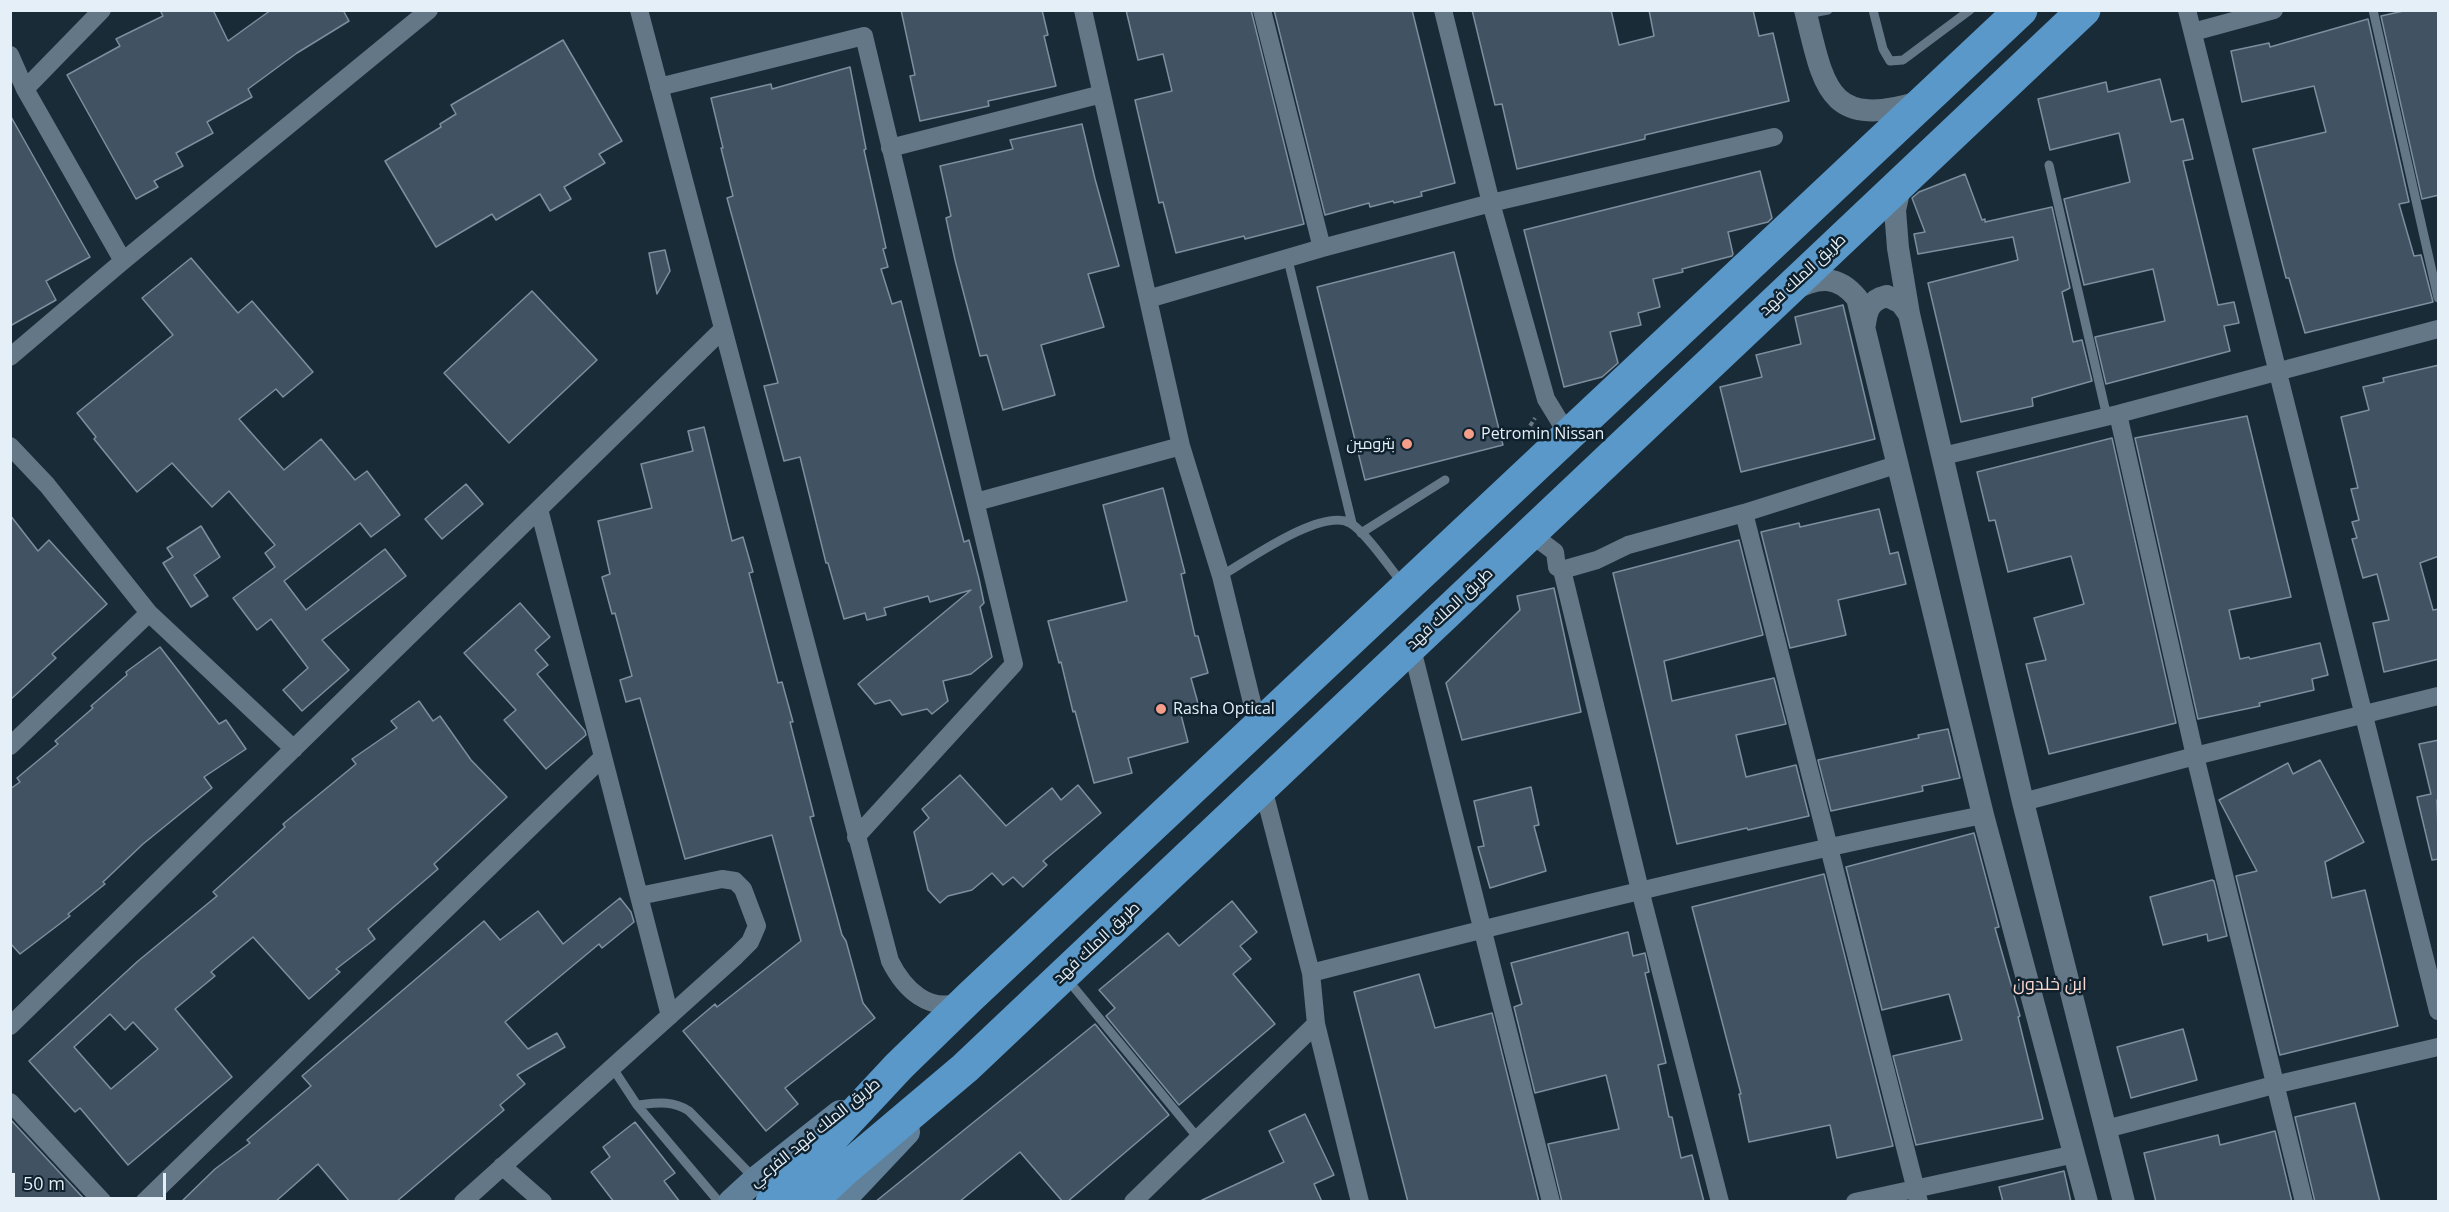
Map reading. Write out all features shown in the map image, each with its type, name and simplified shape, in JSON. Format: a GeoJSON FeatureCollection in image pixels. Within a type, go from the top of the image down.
{"type":"FeatureCollection","features":[{"type":"Feature","properties":{"kind":"highway","name":"طريق الملك فهد"},"geometry":{"type":"LineString","coordinates":[[810,1202],[843,1171],[965,1068],[2084,10]]}},
{"type":"Feature","properties":{"kind":"highway"},"geometry":{"type":"LineString","coordinates":[[764,1191],[2020,11]]}},
{"type":"Feature","properties":{"kind":"main road"},"geometry":{"type":"LineString","coordinates":[[842,1202],[965,1068]]}},
{"type":"Feature","properties":{"kind":"main road","name":"طريق الملك فهد الفرعي"},"geometry":{"type":"LineString","coordinates":[[731,1202],[764,1191]]}},
{"type":"Feature","properties":{"kind":"street"},"geometry":{"type":"LineString","coordinates":[[25,89],[102,10]]}},
{"type":"Feature","properties":{"kind":"street"},"geometry":{"type":"LineString","coordinates":[[10,357],[123,261],[429,10]]}},
{"type":"Feature","properties":{"kind":"street"},"geometry":{"type":"LineString","coordinates":[[639,10],[890,961],[898,977],[928,1002],[939,1006],[954,1004],[970,997]]}},
{"type":"Feature","properties":{"kind":"street"},"geometry":{"type":"LineString","coordinates":[[1083,10],[1181,446],[1221,576],[1258,727]]}},
{"type":"Feature","properties":{"kind":"street"},"geometry":{"type":"LineString","coordinates":[[1262,10],[1322,249]]}},
{"type":"Feature","properties":{"kind":"street"},"geometry":{"type":"LineString","coordinates":[[1443,10],[1491,203],[1546,399],[1568,435]]}},
{"type":"Feature","properties":{"kind":"street"},"geometry":{"type":"LineString","coordinates":[[2187,10],[2439,1011]]}},
{"type":"Feature","properties":{"kind":"street"},"geometry":{"type":"LineString","coordinates":[[2193,32],[2274,10]]}},
{"type":"Feature","properties":{"kind":"street"},"geometry":{"type":"LineString","coordinates":[[1806,12],[1822,75],[1830,91],[1840,101],[1856,108],[1875,111],[1895,109],[1923,101]]}},
{"type":"Feature","properties":{"kind":"street"},"geometry":{"type":"LineString","coordinates":[[659,87],[864,36],[1014,664],[856,837]]}},
{"type":"Feature","properties":{"kind":"street"},"geometry":{"type":"LineString","coordinates":[[10,55],[25,89],[123,261]]}},
{"type":"Feature","properties":{"kind":"street"},"geometry":{"type":"LineString","coordinates":[[890,148],[1101,94]]}},
{"type":"Feature","properties":{"kind":"street"},"geometry":{"type":"LineString","coordinates":[[1148,299],[1491,203],[1774,137]]}},
{"type":"Feature","properties":{"kind":"street"},"geometry":{"type":"LineString","coordinates":[[1901,183],[1895,210],[1898,248],[1909,314],[2023,802],[2124,1202]]}},
{"type":"Feature","properties":{"kind":"street"},"geometry":{"type":"LineString","coordinates":[[1779,298],[1814,281],[1839,282],[1857,298],[1983,814],[2087,1202]]}},
{"type":"Feature","properties":{"kind":"street"},"geometry":{"type":"LineString","coordinates":[[1865,324],[1866,310],[1872,303],[1887,296],[1895,298],[1909,314]]}},
{"type":"Feature","properties":{"kind":"street"},"geometry":{"type":"LineString","coordinates":[[10,1026],[723,329]]}},
{"type":"Feature","properties":{"kind":"street"},"geometry":{"type":"LineString","coordinates":[[1943,456],[2113,415],[2439,329]]}},
{"type":"Feature","properties":{"kind":"street"},"geometry":{"type":"LineString","coordinates":[[2113,415],[2304,1202]]}},
{"type":"Feature","properties":{"kind":"street"},"geometry":{"type":"LineString","coordinates":[[10,446],[46,485],[149,613],[294,749]]}},
{"type":"Feature","properties":{"kind":"street"},"geometry":{"type":"LineString","coordinates":[[976,502],[1181,446]]}},
{"type":"Feature","properties":{"kind":"street"},"geometry":{"type":"LineString","coordinates":[[1562,570],[1597,560],[1628,544],[1744,513],[1899,464]]}},
{"type":"Feature","properties":{"kind":"street"},"geometry":{"type":"LineString","coordinates":[[539,509],[670,1016]]}},
{"type":"Feature","properties":{"kind":"street"},"geometry":{"type":"LineString","coordinates":[[1744,513],[1917,1194]]}},
{"type":"Feature","properties":{"kind":"street"},"geometry":{"type":"LineString","coordinates":[[1531,534],[1555,552],[1557,567],[1562,570],[1640,890],[1720,1202]]}},
{"type":"Feature","properties":{"kind":"street"},"geometry":{"type":"LineString","coordinates":[[10,746],[149,613]]}},
{"type":"Feature","properties":{"kind":"street"},"geometry":{"type":"LineString","coordinates":[[1411,645],[1551,1202]]}},
{"type":"Feature","properties":{"kind":"street"},"geometry":{"type":"LineString","coordinates":[[2023,802],[2195,756],[2439,696]]}},
{"type":"Feature","properties":{"kind":"street"},"geometry":{"type":"LineString","coordinates":[[144,1202],[603,757]]}},
{"type":"Feature","properties":{"kind":"street"},"geometry":{"type":"LineString","coordinates":[[1263,788],[1311,973],[1316,1024],[1360,1202]]}},
{"type":"Feature","properties":{"kind":"street"},"geometry":{"type":"LineString","coordinates":[[1311,973],[1640,890],[1827,846],[1983,814]]}},
{"type":"Feature","properties":{"kind":"street"},"geometry":{"type":"LineString","coordinates":[[463,1202],[743,949],[750,942],[757,926],[743,889],[735,881],[722,879],[639,896]]}},
{"type":"Feature","properties":{"kind":"street"},"geometry":{"type":"LineString","coordinates":[[1138,1199],[1316,1024]]}},
{"type":"Feature","properties":{"kind":"street"},"geometry":{"type":"LineString","coordinates":[[2106,1129],[2274,1085],[2439,1047]]}},
{"type":"Feature","properties":{"kind":"street"},"geometry":{"type":"LineString","coordinates":[[10,1102],[103,1202]]}},
{"type":"Feature","properties":{"kind":"street"},"geometry":{"type":"LineString","coordinates":[[1856,1202],[1917,1194],[2075,1154]]}},
{"type":"Feature","properties":{"kind":"street"},"geometry":{"type":"LineString","coordinates":[[502,1166],[543,1202]]}},
{"type":"Feature","properties":{"kind":"lane"},"geometry":{"type":"LineString","coordinates":[[1806,12],[1828,10]]}},
{"type":"Feature","properties":{"kind":"lane"},"geometry":{"type":"LineString","coordinates":[[1874,10],[1883,49],[1890,61],[1903,60],[1970,10]]}},
{"type":"Feature","properties":{"kind":"lane"},"geometry":{"type":"LineString","coordinates":[[2373,10],[2439,298]]}},
{"type":"Feature","properties":{"kind":"lane"},"geometry":{"type":"LineString","coordinates":[[2049,165],[2113,415]]}},
{"type":"Feature","properties":{"kind":"lane"},"geometry":{"type":"LineString","coordinates":[[1288,260],[1352,523],[1406,587]]}},
{"type":"Feature","properties":{"kind":"lane"},"geometry":{"type":"LineString","coordinates":[[1361,533],[1445,480]]}},
{"type":"Feature","properties":{"kind":"lane"},"geometry":{"type":"LineString","coordinates":[[1221,576],[1310,524],[1326,520],[1342,520],[1352,523]]}},
{"type":"Feature","properties":{"kind":"lane"},"geometry":{"type":"LineString","coordinates":[[1063,975],[1198,1138]]}},
{"type":"Feature","properties":{"kind":"lane"},"geometry":{"type":"LineString","coordinates":[[612,1067],[637,1105],[719,1202]]}},
{"type":"Feature","properties":{"kind":"lane"},"geometry":{"type":"LineString","coordinates":[[637,1105],[666,1102],[679,1105],[689,1111],[764,1191]]}},
{"type":"Feature","properties":{"kind":"building"},"geometry":{"type":"Polygon","coordinates":[[[160,10],[213,10],[228,41],[271,10],[343,10],[349,21],[297,53],[248,89],[252,97],[207,122],[213,133],[176,153],[183,166],[154,181],[158,187],[136,199],[67,75],[120,46],[116,39],[163,16],[160,10]]]}},
{"type":"Feature","properties":{"kind":"building"},"geometry":{"type":"Polygon","coordinates":[[[901,10],[1042,10],[1048,35],[1044,36],[1056,86],[988,101],[989,106],[920,121],[910,76],[915,75],[901,10]]]}},
{"type":"Feature","properties":{"kind":"building"},"geometry":{"type":"Polygon","coordinates":[[[1126,10],[1251,10],[1304,224],[1176,253],[1163,202],[1159,203],[1135,100],[1172,91],[1163,54],[1138,60],[1126,10]]]}},
{"type":"Feature","properties":{"kind":"building"},"geometry":{"type":"Polygon","coordinates":[[[1274,10],[1412,10],[1455,183],[1421,192],[1422,196],[1394,203],[1393,201],[1370,207],[1369,203],[1325,215],[1274,10]]]}},
{"type":"Feature","properties":{"kind":"building"},"geometry":{"type":"Polygon","coordinates":[[[1472,10],[1611,10],[1619,45],[1654,36],[1649,10],[1753,10],[1759,36],[1773,33],[1789,101],[1645,135],[1645,139],[1517,169],[1502,104],[1495,105],[1472,10]]]}},
{"type":"Feature","properties":{"kind":"building"},"geometry":{"type":"Polygon","coordinates":[[[2408,10],[2439,10],[2439,195],[2422,199],[2381,16],[2408,10]]]}},
{"type":"Feature","properties":{"kind":"building"},"geometry":{"type":"Polygon","coordinates":[[[2368,19],[2409,202],[2399,204],[2414,256],[2421,255],[2433,302],[2305,333],[2289,278],[2286,278],[2253,149],[2326,132],[2314,86],[2242,102],[2231,51],[2269,43],[2270,47],[2368,19]]]}},
{"type":"Feature","properties":{"kind":"building"},"geometry":{"type":"Polygon","coordinates":[[[563,40],[622,141],[599,154],[605,163],[564,187],[571,199],[550,211],[540,194],[496,220],[492,214],[436,247],[385,161],[441,127],[440,124],[456,114],[451,105],[563,40]]]}},
{"type":"Feature","properties":{"kind":"building"},"geometry":{"type":"Polygon","coordinates":[[[850,67],[866,149],[864,150],[886,248],[883,249],[888,267],[881,269],[892,304],[901,301],[964,542],[969,540],[979,579],[984,603],[980,607],[992,657],[971,674],[943,681],[948,701],[932,714],[927,709],[902,715],[890,700],[875,704],[858,684],[971,590],[930,602],[928,596],[884,608],[886,615],[867,620],[865,613],[844,619],[828,563],[826,563],[800,457],[784,461],[764,386],[778,383],[727,198],[733,196],[711,98],[771,84],[772,89],[850,67]]]}},
{"type":"Feature","properties":{"kind":"building"},"geometry":{"type":"Polygon","coordinates":[[[2160,79],[2171,122],[2183,119],[2193,159],[2183,161],[2218,305],[2234,302],[2239,323],[2224,326],[2230,351],[2106,384],[2095,337],[2165,321],[2153,269],[2084,285],[2064,199],[2130,182],[2119,133],[2050,150],[2038,99],[2106,82],[2108,92],[2160,79]]]}},
{"type":"Feature","properties":{"kind":"building"},"geometry":{"type":"Polygon","coordinates":[[[10,115],[90,257],[46,281],[56,300],[10,326],[10,115]]]}},
{"type":"Feature","properties":{"kind":"building"},"geometry":{"type":"Polygon","coordinates":[[[1082,124],[1119,266],[1088,274],[1104,327],[1041,345],[1055,395],[1003,410],[987,355],[980,356],[955,260],[946,218],[951,216],[940,166],[1013,149],[1010,140],[1082,124]]]}},
{"type":"Feature","properties":{"kind":"building"},"geometry":{"type":"Polygon","coordinates":[[[1760,171],[1772,218],[1768,222],[1728,232],[1732,256],[1653,279],[1660,307],[1638,313],[1641,325],[1610,332],[1618,363],[1602,377],[1564,387],[1524,230],[1760,171]]]}},
{"type":"Feature","properties":{"kind":"building"},"geometry":{"type":"Polygon","coordinates":[[[1965,174],[1982,220],[1985,219],[1985,222],[2052,207],[2070,288],[2062,292],[2073,342],[2082,340],[2092,381],[2032,398],[2033,406],[1961,422],[1928,283],[2018,260],[2013,237],[1918,254],[1914,234],[1925,232],[1912,198],[1919,192],[1965,174]]]}},
{"type":"Feature","properties":{"kind":"building"},"geometry":{"type":"Polygon","coordinates":[[[665,250],[670,271],[657,294],[649,253],[665,250]]]}},
{"type":"Feature","properties":{"kind":"building"},"geometry":{"type":"Polygon","coordinates":[[[1454,252],[1503,445],[1365,480],[1317,287],[1454,252]]]}},
{"type":"Feature","properties":{"kind":"building"},"geometry":{"type":"Polygon","coordinates":[[[191,258],[238,313],[252,301],[313,372],[283,397],[276,389],[239,419],[284,470],[321,439],[355,480],[367,471],[400,515],[371,537],[360,523],[284,581],[306,610],[385,549],[406,576],[322,640],[349,670],[302,711],[283,690],[308,668],[271,619],[257,630],[233,598],[275,567],[265,553],[275,545],[229,491],[212,507],[172,463],[137,492],[94,439],[96,437],[77,413],[173,335],[142,298],[191,258]]]}},
{"type":"Feature","properties":{"kind":"building"},"geometry":{"type":"Polygon","coordinates":[[[532,291],[597,360],[509,443],[444,373],[532,291]]]}},
{"type":"Feature","properties":{"kind":"building"},"geometry":{"type":"Polygon","coordinates":[[[1843,305],[1875,439],[1741,472],[1720,387],[1762,377],[1756,355],[1801,344],[1795,317],[1843,305]]]}},
{"type":"Feature","properties":{"kind":"building"},"geometry":{"type":"Polygon","coordinates":[[[2439,365],[2439,556],[2420,563],[2433,610],[2439,609],[2439,659],[2384,672],[2373,623],[2389,620],[2377,574],[2363,578],[2352,539],[2357,538],[2352,522],[2359,520],[2351,489],[2358,488],[2341,417],[2369,410],[2363,387],[2384,382],[2383,378],[2439,365]]]}},
{"type":"Feature","properties":{"kind":"building"},"geometry":{"type":"Polygon","coordinates":[[[2247,416],[2291,597],[2229,610],[2240,659],[2249,657],[2250,659],[2320,643],[2328,675],[2312,679],[2314,690],[2259,703],[2260,706],[2198,719],[2135,438],[2247,416]]]}},
{"type":"Feature","properties":{"kind":"building"},"geometry":{"type":"Polygon","coordinates":[[[704,427],[732,541],[743,537],[753,572],[749,573],[778,683],[782,682],[793,722],[790,722],[814,816],[810,817],[842,935],[846,941],[863,1003],[875,1018],[785,1088],[798,1104],[766,1131],[683,1031],[715,1004],[717,1007],[801,941],[772,835],[685,859],[640,698],[626,702],[620,680],[632,676],[615,613],[612,614],[602,577],[610,574],[598,521],[652,508],[641,464],[693,451],[688,431],[704,427]]]}},
{"type":"Feature","properties":{"kind":"building"},"geometry":{"type":"Polygon","coordinates":[[[2112,438],[2176,723],[2049,754],[2026,664],[2046,660],[2034,618],[2084,604],[2071,556],[2008,572],[1995,520],[1989,521],[1977,472],[2112,438]]]}},
{"type":"Feature","properties":{"kind":"building"},"geometry":{"type":"Polygon","coordinates":[[[466,484],[483,504],[442,539],[425,519],[466,484]]]}},
{"type":"Feature","properties":{"kind":"building"},"geometry":{"type":"Polygon","coordinates":[[[1163,488],[1185,573],[1181,574],[1195,636],[1198,636],[1208,673],[1191,678],[1199,707],[1180,711],[1188,742],[1128,758],[1132,773],[1094,783],[1048,621],[1127,601],[1103,505],[1163,488]]]}},
{"type":"Feature","properties":{"kind":"building"},"geometry":{"type":"Polygon","coordinates":[[[1879,509],[1890,554],[1898,552],[1906,584],[1838,600],[1846,635],[1790,648],[1761,532],[1799,523],[1800,527],[1879,509]]]}},
{"type":"Feature","properties":{"kind":"building"},"geometry":{"type":"Polygon","coordinates":[[[10,515],[38,551],[49,540],[107,604],[52,654],[56,658],[10,700],[10,515]]]}},
{"type":"Feature","properties":{"kind":"building"},"geometry":{"type":"Polygon","coordinates":[[[201,526],[220,557],[194,575],[208,596],[191,607],[163,563],[173,557],[167,548],[201,526]]]}},
{"type":"Feature","properties":{"kind":"building"},"geometry":{"type":"Polygon","coordinates":[[[1739,540],[1763,635],[1664,661],[1672,701],[1774,678],[1786,724],[1736,735],[1746,777],[1796,765],[1809,816],[1677,844],[1613,573],[1739,540]]]}},
{"type":"Feature","properties":{"kind":"building"},"geometry":{"type":"Polygon","coordinates":[[[1554,588],[1581,712],[1462,740],[1446,683],[1520,610],[1517,596],[1554,588]]]}},
{"type":"Feature","properties":{"kind":"building"},"geometry":{"type":"Polygon","coordinates":[[[520,603],[550,637],[535,650],[548,665],[537,674],[586,735],[546,769],[504,720],[516,710],[464,653],[520,603]]]}},
{"type":"Feature","properties":{"kind":"building"},"geometry":{"type":"Polygon","coordinates":[[[160,647],[219,724],[226,720],[246,749],[204,777],[212,788],[143,844],[103,882],[105,884],[68,914],[70,916],[20,954],[10,943],[10,789],[20,782],[17,778],[58,744],[55,741],[127,675],[126,672],[160,647]]]}},
{"type":"Feature","properties":{"kind":"building"},"geometry":{"type":"Polygon","coordinates":[[[419,701],[433,721],[440,716],[471,760],[507,797],[434,864],[438,869],[368,929],[375,939],[336,969],[340,972],[309,999],[253,937],[211,972],[215,976],[175,1009],[232,1077],[128,1165],[80,1108],[75,1112],[29,1061],[138,961],[217,896],[213,892],[285,827],[283,824],[356,764],[352,759],[397,728],[391,721],[419,701]],[[110,1014],[74,1047],[111,1089],[158,1049],[133,1022],[125,1030],[110,1014]]]}},
{"type":"Feature","properties":{"kind":"building"},"geometry":{"type":"Polygon","coordinates":[[[1948,729],[1960,778],[1922,786],[1923,791],[1831,811],[1818,760],[1919,738],[1918,735],[1948,729]]]}},
{"type":"Feature","properties":{"kind":"building"},"geometry":{"type":"Polygon","coordinates":[[[2439,740],[2439,800],[2437,800],[2439,859],[2432,860],[2417,797],[2431,794],[2419,744],[2439,740]]]}},
{"type":"Feature","properties":{"kind":"building"},"geometry":{"type":"Polygon","coordinates":[[[2320,760],[2364,842],[2325,862],[2332,898],[2365,890],[2398,1026],[2280,1055],[2236,876],[2257,871],[2219,800],[2288,763],[2293,774],[2320,760]]]}},
{"type":"Feature","properties":{"kind":"building"},"geometry":{"type":"Polygon","coordinates":[[[960,775],[1006,826],[1052,788],[1061,800],[1078,785],[1101,813],[1043,861],[1047,865],[1023,887],[1013,877],[1003,885],[992,873],[972,890],[948,896],[940,903],[928,890],[914,832],[929,818],[922,809],[960,775]]]}},
{"type":"Feature","properties":{"kind":"building"},"geometry":{"type":"Polygon","coordinates":[[[1531,787],[1539,825],[1534,826],[1546,871],[1490,888],[1478,847],[1484,846],[1474,801],[1531,787]]]}},
{"type":"Feature","properties":{"kind":"building"},"geometry":{"type":"Polygon","coordinates":[[[1974,833],[1999,927],[1995,928],[2020,1016],[2018,1017],[2043,1119],[1916,1145],[1893,1056],[1962,1040],[1949,994],[1882,1010],[1846,867],[1974,833]]]}},
{"type":"Feature","properties":{"kind":"building"},"geometry":{"type":"Polygon","coordinates":[[[1824,874],[1893,1146],[1837,1158],[1830,1125],[1749,1142],[1739,1094],[1741,1094],[1692,907],[1824,874]]]}},
{"type":"Feature","properties":{"kind":"building"},"geometry":{"type":"Polygon","coordinates":[[[2212,880],[2227,936],[2208,941],[2207,934],[2163,945],[2150,897],[2212,880]]]}},
{"type":"Feature","properties":{"kind":"building"},"geometry":{"type":"Polygon","coordinates":[[[620,898],[631,912],[634,922],[602,948],[599,944],[505,1022],[528,1049],[557,1033],[565,1047],[517,1075],[525,1084],[500,1105],[504,1110],[396,1202],[350,1202],[318,1164],[275,1202],[181,1202],[215,1169],[250,1143],[247,1140],[311,1086],[302,1076],[484,921],[500,940],[538,911],[563,944],[620,898]]]}},
{"type":"Feature","properties":{"kind":"building"},"geometry":{"type":"Polygon","coordinates":[[[1232,901],[1257,932],[1240,946],[1251,959],[1233,974],[1275,1024],[1179,1105],[1106,1016],[1115,1008],[1099,990],[1168,933],[1179,946],[1232,901]]]}},
{"type":"Feature","properties":{"kind":"building"},"geometry":{"type":"Polygon","coordinates":[[[1628,932],[1633,956],[1645,953],[1649,972],[1645,973],[1666,1063],[1658,1065],[1669,1117],[1672,1117],[1681,1158],[1692,1155],[1704,1202],[1562,1202],[1548,1144],[1619,1129],[1606,1075],[1535,1093],[1514,1007],[1522,1004],[1511,963],[1628,932]]]}},
{"type":"Feature","properties":{"kind":"building"},"geometry":{"type":"Polygon","coordinates":[[[1419,974],[1435,1028],[1492,1013],[1539,1202],[1408,1202],[1354,992],[1419,974]]]}},
{"type":"Feature","properties":{"kind":"building"},"geometry":{"type":"Polygon","coordinates":[[[1095,1024],[1169,1115],[1067,1202],[1063,1202],[1020,1152],[959,1202],[875,1202],[1095,1024]]]}},
{"type":"Feature","properties":{"kind":"building"},"geometry":{"type":"Polygon","coordinates":[[[2183,1029],[2197,1080],[2131,1098],[2117,1047],[2183,1029]]]}},
{"type":"Feature","properties":{"kind":"building"},"geometry":{"type":"Polygon","coordinates":[[[2355,1103],[2380,1202],[2315,1202],[2295,1117],[2355,1103]]]}},
{"type":"Feature","properties":{"kind":"building"},"geometry":{"type":"Polygon","coordinates":[[[1305,1114],[1334,1175],[1314,1184],[1322,1202],[1198,1202],[1284,1162],[1269,1131],[1305,1114]]]}},
{"type":"Feature","properties":{"kind":"building"},"geometry":{"type":"Polygon","coordinates":[[[10,1119],[87,1202],[10,1202],[10,1119]]]}},
{"type":"Feature","properties":{"kind":"building"},"geometry":{"type":"Polygon","coordinates":[[[635,1122],[675,1173],[664,1181],[680,1202],[614,1202],[591,1172],[610,1157],[603,1147],[635,1122]]]}},
{"type":"Feature","properties":{"kind":"building"},"geometry":{"type":"Polygon","coordinates":[[[2275,1131],[2292,1202],[2156,1202],[2144,1153],[2218,1135],[2220,1145],[2275,1131]]]}},
{"type":"Feature","properties":{"kind":"building"},"geometry":{"type":"Polygon","coordinates":[[[2064,1171],[2071,1202],[2003,1202],[1999,1187],[2064,1171]]]}},
{"type":"Feature","properties":{"kind":"place","name":"Petromin Nissan"},"geometry":{"type":"Point","coordinates":[1469,434]}},
{"type":"Feature","properties":{"kind":"place","name":"بترومين"},"geometry":{"type":"Point","coordinates":[1407,444]}},
{"type":"Feature","properties":{"kind":"place","name":"Rasha Optical"},"geometry":{"type":"Point","coordinates":[1161,709]}},
{"type":"Feature","properties":{"kind":"district","name":"ابن خلدون"},"geometry":{"type":"Point","coordinates":[2050,985]}}]}
